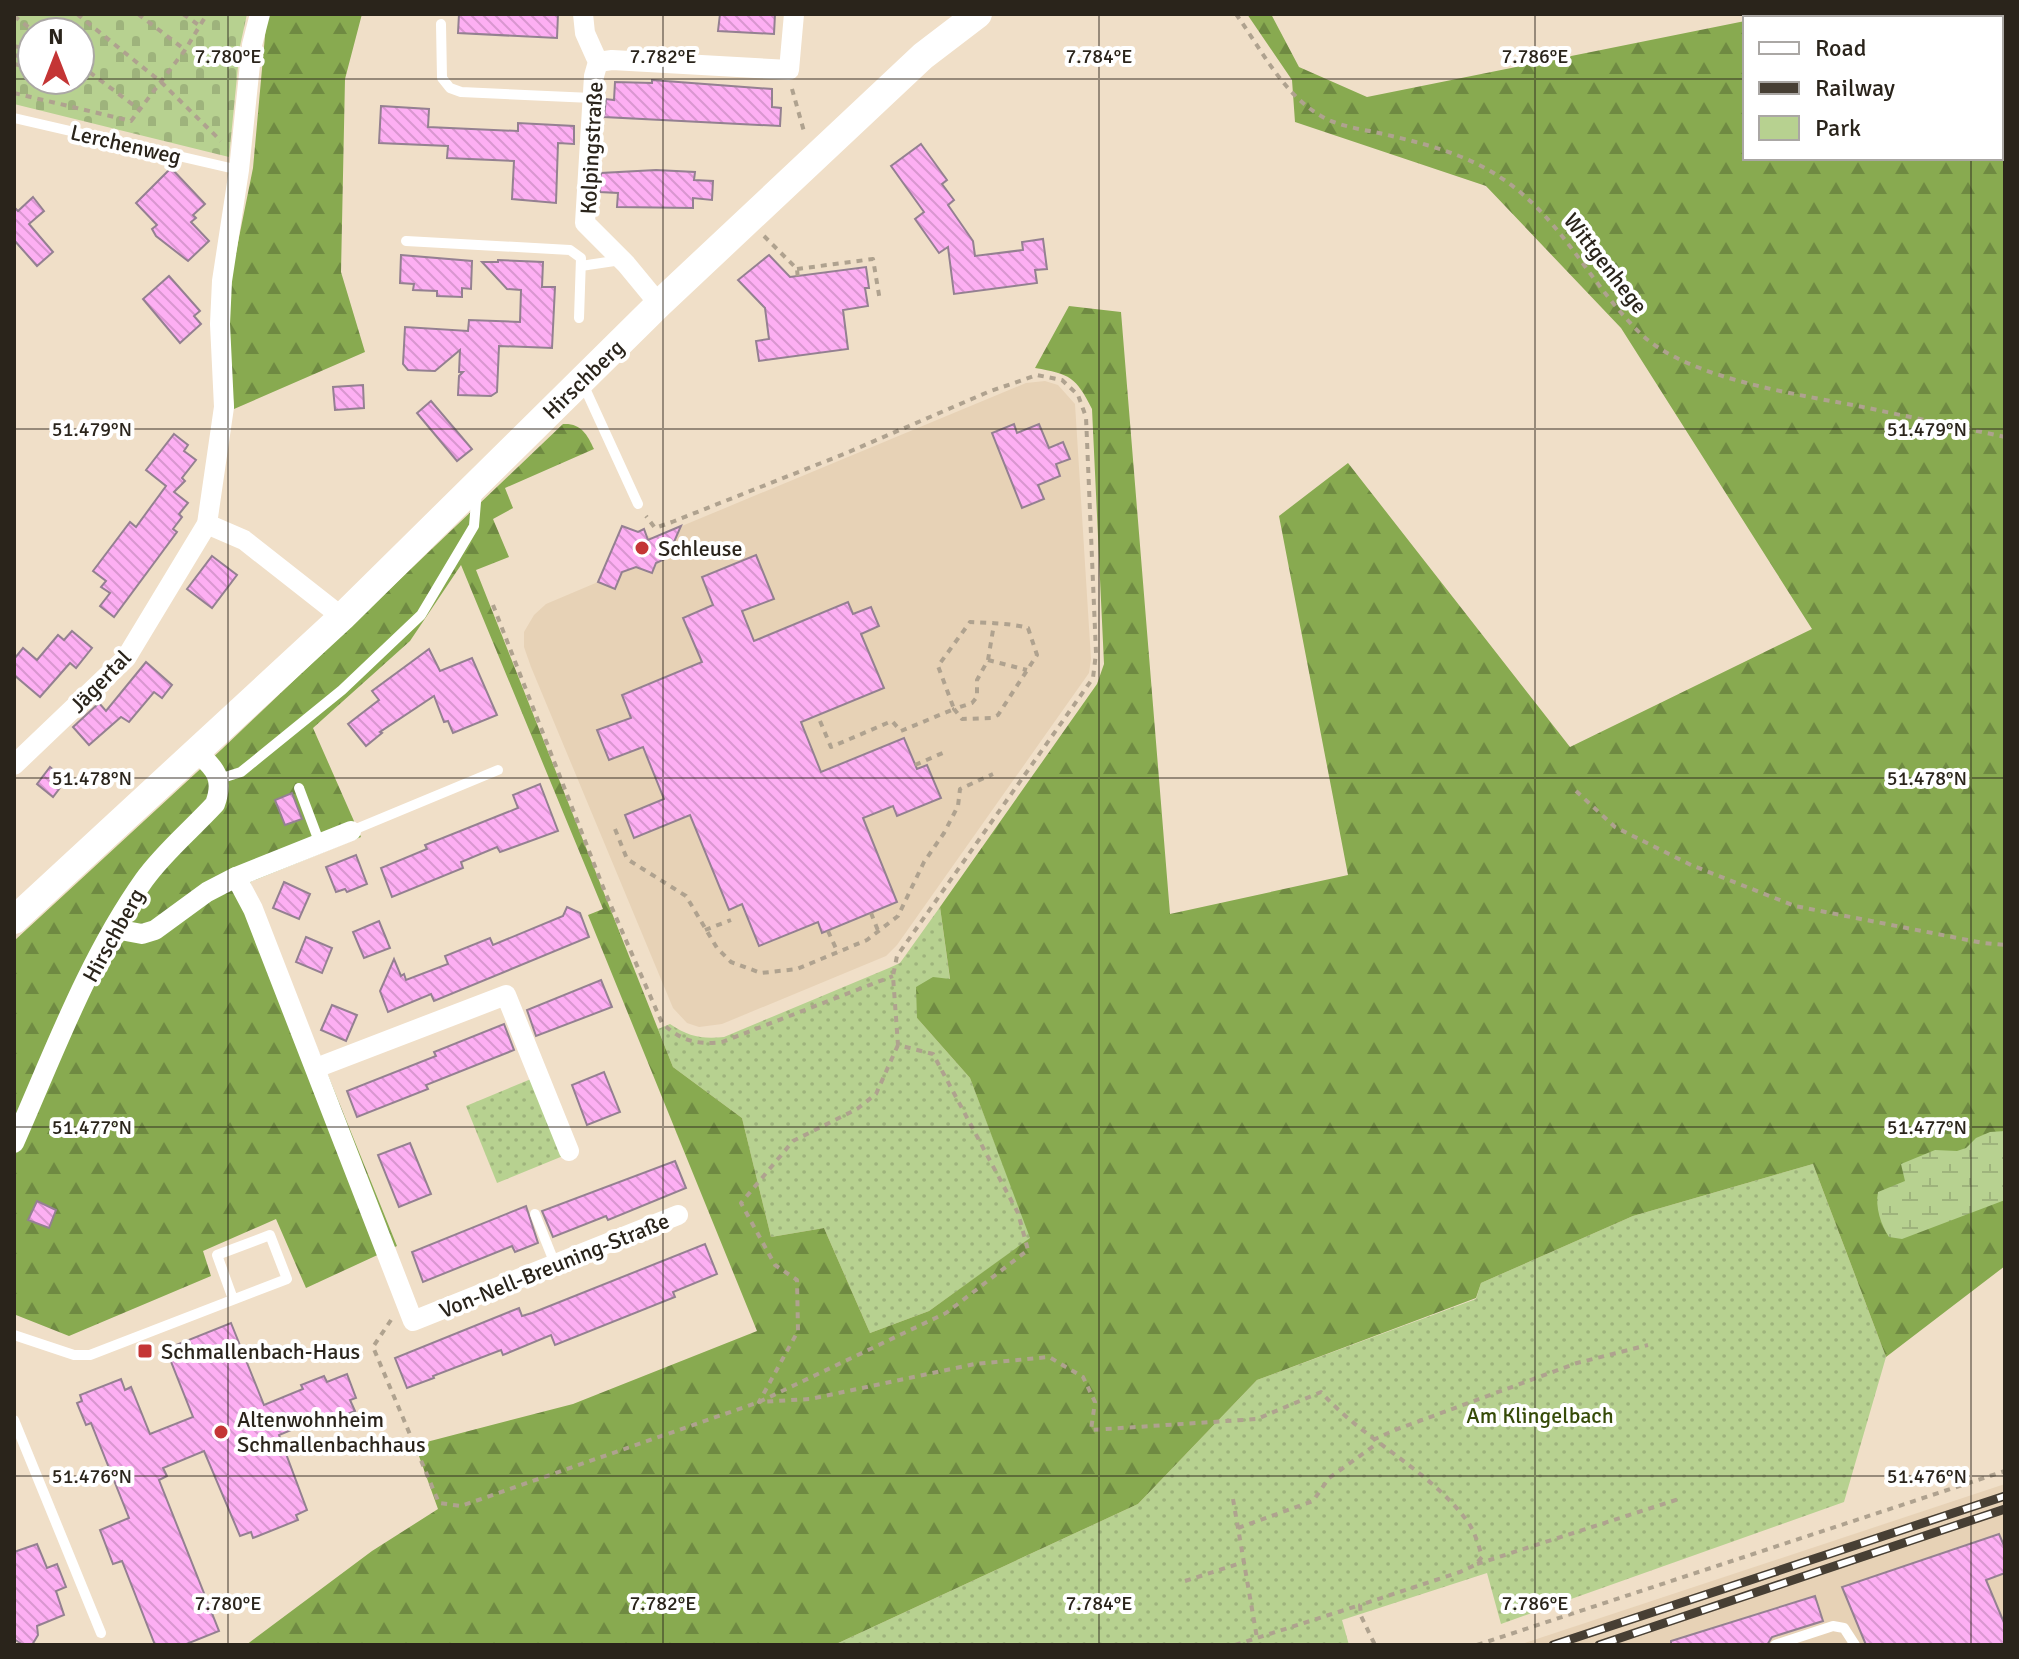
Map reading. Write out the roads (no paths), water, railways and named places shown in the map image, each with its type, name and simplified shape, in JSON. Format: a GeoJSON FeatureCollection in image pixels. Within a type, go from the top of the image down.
{"type":"FeatureCollection","features":[{"type":"Feature","properties":{"kind":"street"},"geometry":{"type":"LineString","coordinates":[[260,14],[252,45],[222,281],[220,324],[224,407],[207,524],[244,540],[342,617]]}},
{"type":"Feature","properties":{"kind":"street","name":"Kolpingstraße"},"geometry":{"type":"LineString","coordinates":[[583,14],[585,33],[598,62],[592,98],[585,223],[659,304]]}},
{"type":"Feature","properties":{"kind":"street"},"geometry":{"type":"LineString","coordinates":[[598,62],[612,60],[789,70],[794,14]]}},
{"type":"Feature","properties":{"kind":"street","name":"Hirschberg"},"geometry":{"type":"LineString","coordinates":[[14,920],[342,617],[748,220],[923,56],[978,14]]}},
{"type":"Feature","properties":{"kind":"street","name":"Jägertal"},"geometry":{"type":"LineString","coordinates":[[14,765],[126,658],[207,524]]}},
{"type":"Feature","properties":{"kind":"street"},"geometry":{"type":"LineString","coordinates":[[196,751],[214,769],[219,779]]}},
{"type":"Feature","properties":{"kind":"street","name":"Hirschberg"},"geometry":{"type":"LineString","coordinates":[[14,1143],[69,1020],[115,929],[146,877],[215,804],[220,792],[219,779]]}},
{"type":"Feature","properties":{"kind":"street"},"geometry":{"type":"LineString","coordinates":[[115,929],[142,934],[155,930],[207,892],[236,877],[351,831]]}},
{"type":"Feature","properties":{"kind":"street","name":"Von-Nell-Breuning-Straße"},"geometry":{"type":"LineString","coordinates":[[236,877],[253,909],[413,1321],[678,1215]]}},
{"type":"Feature","properties":{"kind":"street"},"geometry":{"type":"LineString","coordinates":[[316,1068],[506,995],[569,1151]]}},
{"type":"Feature","properties":{"kind":"lane"},"geometry":{"type":"LineString","coordinates":[[441,24],[442,78],[450,88],[461,92],[592,98]]}},
{"type":"Feature","properties":{"kind":"lane","name":"Lerchenweg"},"geometry":{"type":"LineString","coordinates":[[14,118],[239,165]]}},
{"type":"Feature","properties":{"kind":"lane"},"geometry":{"type":"LineString","coordinates":[[406,241],[570,250],[581,258],[579,318]]}},
{"type":"Feature","properties":{"kind":"lane"},"geometry":{"type":"LineString","coordinates":[[581,266],[621,260]]}},
{"type":"Feature","properties":{"kind":"lane"},"geometry":{"type":"LineString","coordinates":[[582,382],[638,504]]}},
{"type":"Feature","properties":{"kind":"lane"},"geometry":{"type":"LineString","coordinates":[[219,779],[241,772],[342,690],[421,615],[474,526],[477,482]]}},
{"type":"Feature","properties":{"kind":"lane"},"geometry":{"type":"LineString","coordinates":[[351,831],[498,770]]}},
{"type":"Feature","properties":{"kind":"lane"},"geometry":{"type":"LineString","coordinates":[[299,788],[320,844]]}},
{"type":"Feature","properties":{"kind":"lane"},"geometry":{"type":"LineString","coordinates":[[535,1214],[555,1264]]}},
{"type":"Feature","properties":{"kind":"lane"},"geometry":{"type":"LineString","coordinates":[[14,1335],[74,1355],[90,1355],[287,1279],[270,1235],[217,1255],[233,1299]]}},
{"type":"Feature","properties":{"kind":"lane"},"geometry":{"type":"LineString","coordinates":[[14,1420],[101,1633]]}},
{"type":"Feature","properties":{"kind":"lane"},"geometry":{"type":"LineString","coordinates":[[1775,1645],[1833,1626],[1844,1628],[1855,1645]]}},
{"type":"Feature","properties":{"kind":"railway"},"geometry":{"type":"LineString","coordinates":[[1553,1645],[2005,1496]]}},
{"type":"Feature","properties":{"kind":"railway"},"geometry":{"type":"LineString","coordinates":[[1599,1645],[2005,1509]]}},
{"type":"Feature","properties":{"kind":"place","name":"Schleuse"},"geometry":{"type":"Point","coordinates":[642,548]}},
{"type":"Feature","properties":{"kind":"place","name":"Schmallenbach-Haus"},"geometry":{"type":"Point","coordinates":[145,1351]}},
{"type":"Feature","properties":{"kind":"place","name":"Altenwohnheim Schmallenbachhaus"},"geometry":{"type":"Point","coordinates":[221,1432]}},
{"type":"Feature","properties":{"kind":"park label","name":"Am Klingelbach"},"geometry":{"type":"Point","coordinates":[1540,1415]}}]}
